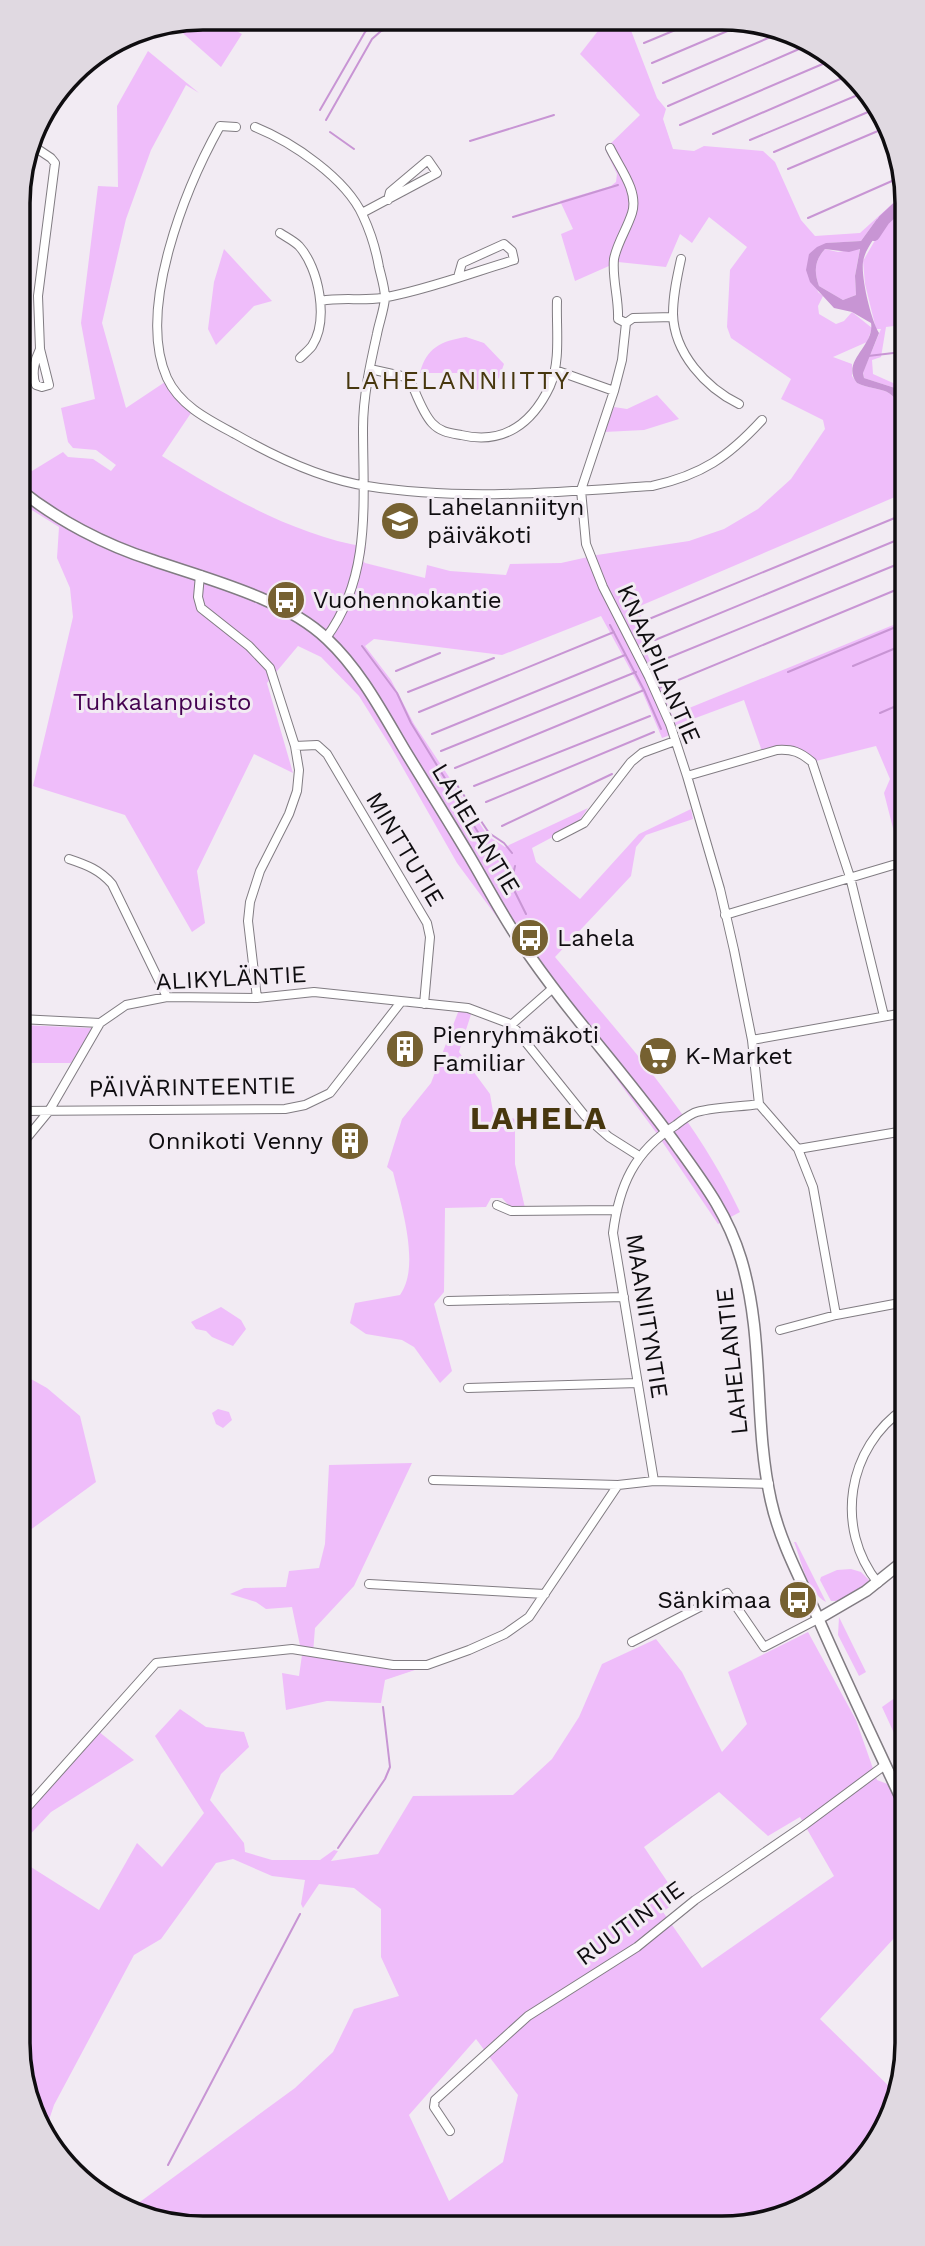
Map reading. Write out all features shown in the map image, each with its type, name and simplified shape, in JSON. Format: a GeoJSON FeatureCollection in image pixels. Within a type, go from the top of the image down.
{"type":"FeatureCollection","features":[{"type":"Feature","properties":{"kind":"main road","name":"LAHELANTIE"},"geometry":{"type":"LineString","coordinates":[[30,498],[114,545],[270,602],[326,638],[364,682],[496,904],[553,988],[666,1130],[719,1205],[741,1259],[753,1312],[759,1420],[768,1484],[781,1535],[895,1786]]}},
{"type":"Feature","properties":{"kind":"main road"},"geometry":{"type":"LineString","coordinates":[[818,1619],[878,1583],[895,1568]]}},
{"type":"Feature","properties":{"kind":"street"},"geometry":{"type":"LineString","coordinates":[[236,127],[220,126],[198,168],[172,240],[164,267],[160,299],[160,359],[173,389],[198,414],[255,446],[304,468],[365,486],[485,495],[652,486],[679,480],[704,469],[737,448],[762,420]]}},
{"type":"Feature","properties":{"kind":"street"},"geometry":{"type":"LineString","coordinates":[[255,127],[274,135],[339,182],[362,213],[377,258],[385,298],[370,369],[363,426],[363,542],[356,577],[341,615],[326,638]]}},
{"type":"Feature","properties":{"kind":"street"},"geometry":{"type":"LineString","coordinates":[[610,148],[630,186],[634,202],[614,260],[618,319],[626,323],[633,318],[673,317]]}},
{"type":"Feature","properties":{"kind":"street"},"geometry":{"type":"LineString","coordinates":[[39,150],[55,163],[38,296],[40,349]]}},
{"type":"Feature","properties":{"kind":"street"},"geometry":{"type":"LineString","coordinates":[[362,213],[388,200],[437,173],[428,160],[390,192],[388,200]]}},
{"type":"Feature","properties":{"kind":"street"},"geometry":{"type":"LineString","coordinates":[[280,233],[298,245],[307,259],[315,276],[321,301],[318,332],[313,345],[300,358]]}},
{"type":"Feature","properties":{"kind":"street"},"geometry":{"type":"LineString","coordinates":[[321,301],[385,298],[458,277],[514,260],[512,251],[504,244],[462,263],[458,277]]}},
{"type":"Feature","properties":{"kind":"street"},"geometry":{"type":"LineString","coordinates":[[681,259],[673,317],[679,338],[690,364],[708,384],[739,404]]}},
{"type":"Feature","properties":{"kind":"street"},"geometry":{"type":"LineString","coordinates":[[370,369],[406,376],[430,422],[442,431],[488,438],[525,423],[534,415],[550,385],[555,370],[557,301]]}},
{"type":"Feature","properties":{"kind":"street","name":"KNAAPILANTIE"},"geometry":{"type":"LineString","coordinates":[[626,323],[622,360],[614,391],[580,490],[586,544],[603,587],[649,677],[687,776],[726,915],[751,1040],[759,1104]]}},
{"type":"Feature","properties":{"kind":"street"},"geometry":{"type":"LineString","coordinates":[[555,370],[614,391]]}},
{"type":"Feature","properties":{"kind":"street"},"geometry":{"type":"LineString","coordinates":[[200,575],[198,597],[201,608],[249,646],[270,668],[295,746],[299,770],[297,791],[289,814],[260,871],[250,902],[248,921],[257,998]]}},
{"type":"Feature","properties":{"kind":"street"},"geometry":{"type":"LineString","coordinates":[[557,836],[584,823],[631,762],[642,753],[675,741]]}},
{"type":"Feature","properties":{"kind":"street","name":"MINTTUTIE"},"geometry":{"type":"LineString","coordinates":[[295,746],[317,745],[327,754],[427,923],[430,937],[424,1004]]}},
{"type":"Feature","properties":{"kind":"street"},"geometry":{"type":"LineString","coordinates":[[687,776],[777,750],[790,749],[800,752],[812,762],[850,877],[884,1016]]}},
{"type":"Feature","properties":{"kind":"street"},"geometry":{"type":"LineString","coordinates":[[69,859],[90,866],[112,884],[167,997]]}},
{"type":"Feature","properties":{"kind":"street"},"geometry":{"type":"LineString","coordinates":[[726,915],[893,865]]}},
{"type":"Feature","properties":{"kind":"street"},"geometry":{"type":"LineString","coordinates":[[511,1025],[553,988]]}},
{"type":"Feature","properties":{"kind":"street","name":"ALIKYLÄNTIE"},"geometry":{"type":"LineString","coordinates":[[30,1134],[49,1111],[100,1023],[126,1005],[167,997],[257,998],[314,992],[468,1008],[511,1025],[585,1116],[609,1137],[639,1156]]}},
{"type":"Feature","properties":{"kind":"street","name":"PÄIVÄRINTEENTIE"},"geometry":{"type":"LineString","coordinates":[[30,1111],[285,1109],[305,1105],[330,1093],[401,1002]]}},
{"type":"Feature","properties":{"kind":"street"},"geometry":{"type":"LineString","coordinates":[[751,1040],[895,1014]]}},
{"type":"Feature","properties":{"kind":"street"},"geometry":{"type":"LineString","coordinates":[[30,1020],[100,1023]]}},
{"type":"Feature","properties":{"kind":"street"},"geometry":{"type":"LineString","coordinates":[[666,1130],[695,1113],[759,1104],[798,1149],[813,1187],[836,1315]]}},
{"type":"Feature","properties":{"kind":"street","name":"MAANIITYNTIE"},"geometry":{"type":"LineString","coordinates":[[653,1481],[613,1233],[616,1210],[639,1156],[666,1130]]}},
{"type":"Feature","properties":{"kind":"street"},"geometry":{"type":"LineString","coordinates":[[798,1149],[895,1133]]}},
{"type":"Feature","properties":{"kind":"street"},"geometry":{"type":"LineString","coordinates":[[497,1205],[511,1211],[616,1210]]}},
{"type":"Feature","properties":{"kind":"street"},"geometry":{"type":"LineString","coordinates":[[448,1301],[624,1297]]}},
{"type":"Feature","properties":{"kind":"street"},"geometry":{"type":"LineString","coordinates":[[780,1330],[836,1315],[895,1304]]}},
{"type":"Feature","properties":{"kind":"street"},"geometry":{"type":"LineString","coordinates":[[468,1388],[638,1383]]}},
{"type":"Feature","properties":{"kind":"street"},"geometry":{"type":"LineString","coordinates":[[878,1583],[860,1554],[855,1539],[852,1501],[855,1480],[870,1443],[881,1428],[895,1416]]}},
{"type":"Feature","properties":{"kind":"street"},"geometry":{"type":"LineString","coordinates":[[433,1480],[618,1485],[653,1481],[768,1484]]}},
{"type":"Feature","properties":{"kind":"street"},"geometry":{"type":"LineString","coordinates":[[30,1804],[156,1663],[292,1650],[393,1665],[427,1665],[505,1634],[529,1616],[618,1485]]}},
{"type":"Feature","properties":{"kind":"street"},"geometry":{"type":"LineString","coordinates":[[369,1584],[545,1594]]}},
{"type":"Feature","properties":{"kind":"street"},"geometry":{"type":"LineString","coordinates":[[632,1642],[727,1593],[764,1647],[818,1619]]}},
{"type":"Feature","properties":{"kind":"street","name":"RUUTINTIE"},"geometry":{"type":"LineString","coordinates":[[450,2131],[434,2107],[435,2100],[528,2016],[637,1947],[695,1900],[803,1826],[885,1765]]}},
{"type":"Feature","properties":{"kind":"green space"},"geometry":{"type":"Polygon","coordinates":[[[235,30],[242,34],[221,67],[181,31],[235,30]]]}},
{"type":"Feature","properties":{"kind":"green space","name":"Tuhkalanpuisto"},"geometry":{"type":"Polygon","coordinates":[[[599,30],[631,30],[657,98],[666,109],[663,119],[673,149],[694,151],[704,146],[763,151],[775,162],[801,220],[815,236],[860,233],[895,201],[895,326],[886,327],[881,357],[872,360],[873,374],[895,384],[895,388],[864,378],[863,372],[881,329],[876,329],[865,284],[863,261],[885,223],[877,219],[861,241],[827,243],[809,254],[818,292],[823,296],[818,306],[819,314],[836,324],[844,321],[852,312],[872,328],[867,342],[833,357],[852,364],[852,376],[857,383],[889,393],[895,398],[895,497],[640,606],[644,646],[672,715],[895,624],[895,836],[884,793],[890,779],[876,746],[812,762],[800,752],[763,754],[744,700],[674,726],[673,734],[662,738],[642,691],[601,616],[502,655],[374,639],[365,646],[391,680],[414,724],[488,836],[505,847],[588,808],[577,824],[532,848],[536,862],[580,899],[639,834],[691,809],[693,819],[646,835],[636,847],[631,876],[555,957],[656,1079],[702,1143],[740,1212],[718,1224],[655,1131],[457,863],[359,696],[321,657],[298,646],[267,683],[293,773],[254,754],[197,871],[205,923],[192,932],[125,815],[33,786],[73,617],[70,588],[57,558],[59,527],[30,509],[30,469],[32,471],[63,452],[68,457],[93,459],[111,471],[116,465],[96,450],[73,448],[68,442],[61,408],[95,399],[81,323],[98,186],[118,187],[117,106],[148,51],[199,93],[186,85],[151,150],[126,219],[102,323],[126,408],[165,382],[191,413],[162,456],[209,485],[286,523],[312,533],[366,547],[363,561],[365,563],[425,578],[427,565],[450,571],[506,575],[510,564],[561,563],[689,541],[724,529],[758,509],[791,479],[825,429],[823,420],[781,399],[791,379],[731,338],[727,327],[730,270],[747,247],[709,217],[692,243],[680,234],[666,267],[618,262],[575,281],[561,234],[573,229],[560,201],[611,186],[616,182],[617,174],[605,149],[640,115],[580,54],[599,30]]]}},
{"type":"Feature","properties":{"kind":"green space"},"geometry":{"type":"Polygon","coordinates":[[[860,248],[855,276],[856,295],[843,300],[819,286],[816,267],[825,249],[838,252],[860,248]]]}},
{"type":"Feature","properties":{"kind":"green space"},"geometry":{"type":"Polygon","coordinates":[[[224,249],[272,301],[254,306],[216,345],[208,329],[214,282],[224,249]]]}},
{"type":"Feature","properties":{"kind":"green space"},"geometry":{"type":"Polygon","coordinates":[[[466,337],[484,343],[504,364],[499,378],[475,391],[457,373],[420,373],[426,357],[436,347],[466,337]]]}},
{"type":"Feature","properties":{"kind":"green space"},"geometry":{"type":"Polygon","coordinates":[[[657,395],[679,419],[644,430],[604,432],[614,407],[627,409],[657,395]]]}},
{"type":"Feature","properties":{"kind":"green space"},"geometry":{"type":"Polygon","coordinates":[[[460,1007],[473,1008],[459,1052],[490,1094],[493,1112],[515,1119],[515,1164],[525,1208],[512,1209],[502,1198],[491,1198],[486,1207],[445,1208],[444,1292],[434,1304],[452,1371],[440,1383],[414,1347],[402,1340],[366,1334],[350,1323],[355,1303],[400,1295],[406,1283],[409,1268],[407,1235],[393,1172],[387,1167],[402,1119],[431,1083],[460,1007]]]}},
{"type":"Feature","properties":{"kind":"green space"},"geometry":{"type":"Polygon","coordinates":[[[30,1025],[92,1028],[71,1063],[30,1063],[30,1025]]]}},
{"type":"Feature","properties":{"kind":"green space"},"geometry":{"type":"Polygon","coordinates":[[[221,1307],[241,1320],[246,1329],[233,1346],[212,1337],[206,1331],[196,1329],[191,1322],[221,1307]]]}},
{"type":"Feature","properties":{"kind":"green space"},"geometry":{"type":"Polygon","coordinates":[[[30,1378],[47,1388],[80,1416],[96,1482],[30,1530],[30,1378]]]}},
{"type":"Feature","properties":{"kind":"green space"},"geometry":{"type":"Polygon","coordinates":[[[218,1409],[229,1412],[232,1420],[223,1428],[216,1424],[212,1413],[218,1409]]]}},
{"type":"Feature","properties":{"kind":"green space"},"geometry":{"type":"Polygon","coordinates":[[[412,1463],[354,1586],[315,1628],[313,1653],[384,1665],[433,1664],[385,1680],[381,1703],[327,1701],[286,1710],[282,1673],[299,1676],[302,1655],[292,1607],[266,1609],[256,1602],[230,1594],[244,1588],[286,1587],[289,1571],[319,1568],[325,1544],[329,1465],[412,1463]]]}},
{"type":"Feature","properties":{"kind":"green space"},"geometry":{"type":"Polygon","coordinates":[[[796,1542],[826,1602],[809,1583],[796,1542]]]}},
{"type":"Feature","properties":{"kind":"green space"},"geometry":{"type":"Polygon","coordinates":[[[851,1569],[861,1572],[869,1580],[867,1586],[837,1601],[831,1601],[821,1577],[837,1570],[851,1569]]]}},
{"type":"Feature","properties":{"kind":"green space"},"geometry":{"type":"Polygon","coordinates":[[[839,1617],[866,1672],[859,1676],[838,1635],[839,1617]]]}},
{"type":"Feature","properties":{"kind":"green space"},"geometry":{"type":"Polygon","coordinates":[[[808,1632],[856,1720],[877,1780],[890,1785],[895,1796],[895,1937],[820,2019],[889,2087],[882,2109],[866,2139],[845,2166],[809,2193],[767,2210],[722,2216],[192,2216],[169,2213],[138,2203],[295,2088],[333,2052],[354,2009],[399,1996],[381,1957],[381,1909],[354,1888],[319,1884],[303,1908],[301,1904],[305,1880],[272,1876],[233,1859],[216,1863],[161,1939],[134,1955],[54,2105],[49,2121],[31,2066],[30,1866],[99,1910],[137,1843],[162,1867],[204,1813],[155,1736],[180,1709],[206,1727],[244,1732],[249,1747],[221,1774],[210,1800],[244,1843],[245,1852],[272,1860],[320,1860],[334,1850],[338,1851],[331,1861],[378,1854],[413,1796],[513,1795],[552,1759],[579,1717],[602,1664],[656,1639],[682,1672],[722,1752],[747,1724],[728,1672],[808,1632]],[[719,1792],[644,1847],[679,1899],[663,1912],[702,1968],[834,1876],[800,1817],[768,1836],[719,1792]],[[476,2039],[409,2115],[449,2201],[503,2162],[518,2095],[476,2039]]]}},
{"type":"Feature","properties":{"kind":"green space"},"geometry":{"type":"Polygon","coordinates":[[[895,1698],[895,1735],[882,1707],[895,1698]]]}},
{"type":"Feature","properties":{"kind":"green space"},"geometry":{"type":"Polygon","coordinates":[[[98,1731],[134,1760],[51,1812],[30,1834],[30,1809],[98,1731]]]}},
{"type":"Feature","properties":{"kind":"shaded area"},"geometry":{"type":"Polygon","coordinates":[[[877,219],[885,223],[869,246],[863,262],[867,299],[879,333],[863,373],[864,378],[895,388],[895,398],[889,393],[857,383],[853,375],[855,360],[868,339],[871,323],[852,312],[834,308],[810,282],[806,270],[809,254],[826,243],[861,241],[877,219]],[[825,249],[816,267],[819,286],[843,300],[856,295],[855,276],[860,249],[849,252],[825,249]]]}},
{"type":"Feature","properties":{"kind":"waterway"},"geometry":{"type":"LineString","coordinates":[[320,110],[367,30]]}},
{"type":"Feature","properties":{"kind":"waterway"},"geometry":{"type":"LineString","coordinates":[[326,120],[372,39],[384,30]]}},
{"type":"Feature","properties":{"kind":"waterway"},"geometry":{"type":"LineString","coordinates":[[644,43],[675,30]]}},
{"type":"Feature","properties":{"kind":"waterway"},"geometry":{"type":"LineString","coordinates":[[652,63],[730,30]]}},
{"type":"Feature","properties":{"kind":"waterway"},"geometry":{"type":"LineString","coordinates":[[663,83],[771,37]]}},
{"type":"Feature","properties":{"kind":"waterway"},"geometry":{"type":"LineString","coordinates":[[668,106],[800,49]]}},
{"type":"Feature","properties":{"kind":"waterway"},"geometry":{"type":"LineString","coordinates":[[680,125],[824,63]]}},
{"type":"Feature","properties":{"kind":"waterway"},"geometry":{"type":"LineString","coordinates":[[713,134],[843,78]]}},
{"type":"Feature","properties":{"kind":"waterway"},"geometry":{"type":"LineString","coordinates":[[750,140],[857,95]]}},
{"type":"Feature","properties":{"kind":"waterway"},"geometry":{"type":"LineString","coordinates":[[774,152],[869,112]]}},
{"type":"Feature","properties":{"kind":"waterway"},"geometry":{"type":"LineString","coordinates":[[470,141],[554,115]]}},
{"type":"Feature","properties":{"kind":"waterway"},"geometry":{"type":"LineString","coordinates":[[788,169],[879,131]]}},
{"type":"Feature","properties":{"kind":"waterway"},"geometry":{"type":"LineString","coordinates":[[330,132],[354,149]]}},
{"type":"Feature","properties":{"kind":"waterway"},"geometry":{"type":"LineString","coordinates":[[808,218],[894,180]]}},
{"type":"Feature","properties":{"kind":"waterway"},"geometry":{"type":"LineString","coordinates":[[513,217],[618,185]]}},
{"type":"Feature","properties":{"kind":"waterway"},"geometry":{"type":"LineString","coordinates":[[874,235],[895,210]]}},
{"type":"Feature","properties":{"kind":"waterway"},"geometry":{"type":"LineString","coordinates":[[868,356],[895,353]]}},
{"type":"Feature","properties":{"kind":"waterway"},"geometry":{"type":"LineString","coordinates":[[649,619],[895,518]]}},
{"type":"Feature","properties":{"kind":"waterway"},"geometry":{"type":"LineString","coordinates":[[655,640],[895,541]]}},
{"type":"Feature","properties":{"kind":"waterway"},"geometry":{"type":"LineString","coordinates":[[663,660],[895,565]]}},
{"type":"Feature","properties":{"kind":"waterway"},"geometry":{"type":"LineString","coordinates":[[659,688],[895,590]]}},
{"type":"Feature","properties":{"kind":"waterway"},"geometry":{"type":"LineString","coordinates":[[610,625],[661,729]]}},
{"type":"Feature","properties":{"kind":"waterway"},"geometry":{"type":"LineString","coordinates":[[788,672],[895,627]]}},
{"type":"Feature","properties":{"kind":"waterway"},"geometry":{"type":"LineString","coordinates":[[419,712],[614,632]]}},
{"type":"Feature","properties":{"kind":"waterway"},"geometry":{"type":"LineString","coordinates":[[362,646],[397,693],[411,723],[495,860]]}},
{"type":"Feature","properties":{"kind":"waterway"},"geometry":{"type":"LineString","coordinates":[[853,666],[895,648]]}},
{"type":"Feature","properties":{"kind":"waterway"},"geometry":{"type":"LineString","coordinates":[[396,671],[440,653]]}},
{"type":"Feature","properties":{"kind":"waterway"},"geometry":{"type":"LineString","coordinates":[[432,734],[625,655]]}},
{"type":"Feature","properties":{"kind":"waterway"},"geometry":{"type":"LineString","coordinates":[[408,692],[494,658]]}},
{"type":"Feature","properties":{"kind":"waterway"},"geometry":{"type":"LineString","coordinates":[[441,751],[636,672]]}},
{"type":"Feature","properties":{"kind":"waterway"},"geometry":{"type":"LineString","coordinates":[[455,768],[644,690]]}},
{"type":"Feature","properties":{"kind":"waterway"},"geometry":{"type":"LineString","coordinates":[[880,713],[895,706]]}},
{"type":"Feature","properties":{"kind":"waterway"},"geometry":{"type":"LineString","coordinates":[[474,786],[650,716]]}},
{"type":"Feature","properties":{"kind":"waterway"},"geometry":{"type":"LineString","coordinates":[[486,802],[654,732]]}},
{"type":"Feature","properties":{"kind":"waterway"},"geometry":{"type":"LineString","coordinates":[[502,826],[612,774]]}},
{"type":"Feature","properties":{"kind":"waterway"},"geometry":{"type":"LineString","coordinates":[[453,779],[489,833],[504,843],[512,853]]}},
{"type":"Feature","properties":{"kind":"waterway"},"geometry":{"type":"LineString","coordinates":[[515,866],[511,884],[526,914]]}},
{"type":"Feature","properties":{"kind":"waterway"},"geometry":{"type":"LineString","coordinates":[[338,1848],[385,1779],[390,1767],[383,1707]]}},
{"type":"Feature","properties":{"kind":"waterway"},"geometry":{"type":"LineString","coordinates":[[168,2165],[300,1914]]}},
{"type":"Feature","properties":{"kind":"place","name":"Lahelanniityn päiväkoti"},"geometry":{"type":"Point","coordinates":[400,521]}},
{"type":"Feature","properties":{"kind":"place","name":"Vuohennokantie"},"geometry":{"type":"Point","coordinates":[286,600]}},
{"type":"Feature","properties":{"kind":"place","name":"Lahela"},"geometry":{"type":"Point","coordinates":[530,938]}},
{"type":"Feature","properties":{"kind":"place","name":"Pienryhmäkoti Familiar"},"geometry":{"type":"Point","coordinates":[405,1049]}},
{"type":"Feature","properties":{"kind":"place","name":"K-Market"},"geometry":{"type":"Point","coordinates":[658,1056]}},
{"type":"Feature","properties":{"kind":"place","name":"Onnikoti Venny"},"geometry":{"type":"Point","coordinates":[350,1141]}},
{"type":"Feature","properties":{"kind":"place","name":"Sänkimaa"},"geometry":{"type":"Point","coordinates":[798,1600]}},
{"type":"Feature","properties":{"kind":"district","name":"LAHELANNIITTY"},"geometry":{"type":"Point","coordinates":[458,380]}},
{"type":"Feature","properties":{"kind":"district","name":"LAHELA"},"geometry":{"type":"Point","coordinates":[539,1118]}}]}
